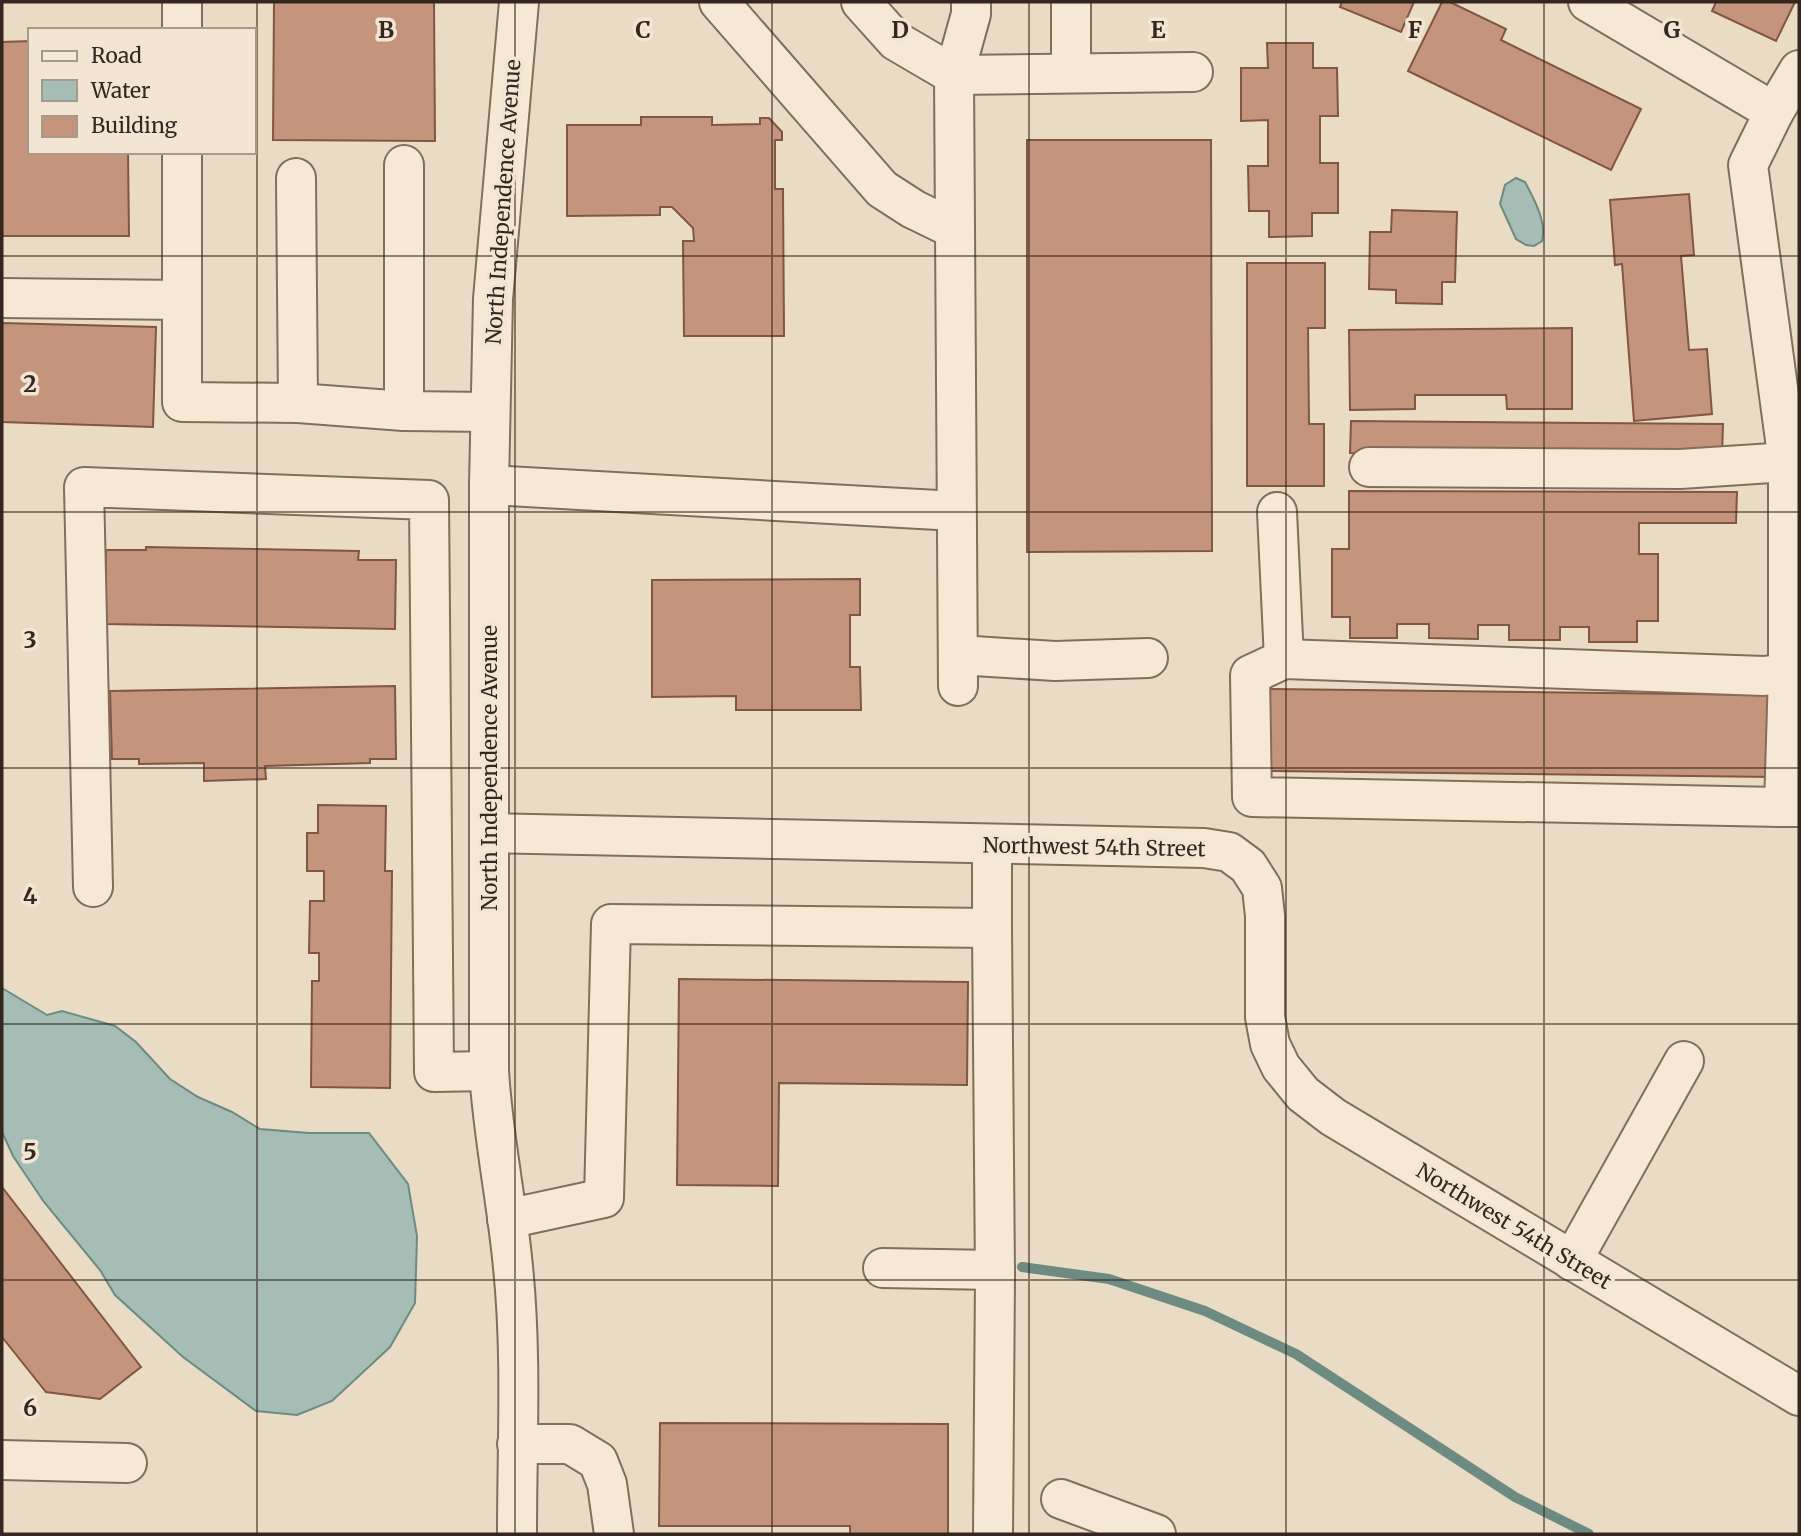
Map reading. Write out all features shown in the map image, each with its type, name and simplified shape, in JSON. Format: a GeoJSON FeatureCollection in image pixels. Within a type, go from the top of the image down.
{"type":"FeatureCollection","features":[{"type":"Feature","properties":{"kind":"street"},"geometry":{"type":"LineString","coordinates":[[182,2],[182,28]]}},
{"type":"Feature","properties":{"kind":"street","name":"North Independence Avenue"},"geometry":{"type":"LineString","coordinates":[[517,1534],[516,1315],[489,1071],[489,492],[496,239],[519,2]]}},
{"type":"Feature","properties":{"kind":"street"},"geometry":{"type":"LineString","coordinates":[[719,2],[882,189],[913,209],[954,229]]}},
{"type":"Feature","properties":{"kind":"street"},"geometry":{"type":"LineString","coordinates":[[861,2],[896,41],[954,75],[1193,72]]}},
{"type":"Feature","properties":{"kind":"street"},"geometry":{"type":"LineString","coordinates":[[971,2],[971,14],[954,75],[958,671],[1055,662],[1148,658]]}},
{"type":"Feature","properties":{"kind":"street"},"geometry":{"type":"LineString","coordinates":[[1071,2],[1071,74]]}},
{"type":"Feature","properties":{"kind":"street"},"geometry":{"type":"LineString","coordinates":[[1588,2],[1790,91],[1748,165],[1788,462],[1794,670],[1792,807],[1252,797],[1250,676],[1284,659],[1764,676],[1794,670]]}},
{"type":"Feature","properties":{"kind":"street"},"geometry":{"type":"LineString","coordinates":[[182,154],[182,402],[298,403],[404,411],[490,412]]}},
{"type":"Feature","properties":{"kind":"street"},"geometry":{"type":"LineString","coordinates":[[404,165],[404,411]]}},
{"type":"Feature","properties":{"kind":"street"},"geometry":{"type":"LineString","coordinates":[[296,178],[298,403]]}},
{"type":"Feature","properties":{"kind":"street"},"geometry":{"type":"LineString","coordinates":[[2,298],[182,300]]}},
{"type":"Feature","properties":{"kind":"street"},"geometry":{"type":"LineString","coordinates":[[1369,467],[1680,469],[1788,462]]}},
{"type":"Feature","properties":{"kind":"street"},"geometry":{"type":"LineString","coordinates":[[93,887],[84,487],[429,500],[489,492],[956,511]]}},
{"type":"Feature","properties":{"kind":"street"},"geometry":{"type":"LineString","coordinates":[[429,500],[434,1072],[489,1071]]}},
{"type":"Feature","properties":{"kind":"street"},"geometry":{"type":"LineString","coordinates":[[1277,512],[1284,659]]}},
{"type":"Feature","properties":{"kind":"street","name":"Northwest 54th Street"},"geometry":{"type":"LineString","coordinates":[[489,833],[1204,848],[1229,852],[1248,866],[1262,888],[1267,1031],[1281,1068],[1303,1094],[1333,1118],[1799,1396]]}},
{"type":"Feature","properties":{"kind":"street"},"geometry":{"type":"LineString","coordinates":[[992,845],[995,1270],[993,1534]]}},
{"type":"Feature","properties":{"kind":"street"},"geometry":{"type":"LineString","coordinates":[[507,1219],[604,1198],[611,924],[992,928]]}},
{"type":"Feature","properties":{"kind":"street"},"geometry":{"type":"LineString","coordinates":[[1572,1261],[1684,1061]]}},
{"type":"Feature","properties":{"kind":"street"},"geometry":{"type":"LineString","coordinates":[[883,1268],[995,1270]]}},
{"type":"Feature","properties":{"kind":"street"},"geometry":{"type":"LineString","coordinates":[[516,1444],[570,1444],[598,1461],[607,1484],[614,1534]]}},
{"type":"Feature","properties":{"kind":"street"},"geometry":{"type":"LineString","coordinates":[[2,1460],[127,1463]]}},
{"type":"Feature","properties":{"kind":"street"},"geometry":{"type":"LineString","coordinates":[[1061,1499],[1156,1534]]}},
{"type":"Feature","properties":{"kind":"water"},"geometry":{"type":"Polygon","coordinates":[[[1516,178],[1525,182],[1541,218],[1542,241],[1534,246],[1516,239],[1500,204],[1505,185],[1516,178]]]}},
{"type":"Feature","properties":{"kind":"water"},"geometry":{"type":"Polygon","coordinates":[[[2,988],[47,1015],[62,1011],[115,1026],[136,1042],[170,1079],[198,1097],[232,1112],[260,1129],[309,1133],[369,1133],[408,1184],[417,1236],[415,1303],[390,1347],[332,1401],[297,1415],[256,1411],[183,1357],[115,1295],[100,1270],[44,1202],[13,1156],[2,1132],[2,988]]]}},
{"type":"Feature","properties":{"kind":"building"},"geometry":{"type":"Polygon","coordinates":[[[274,2],[434,2],[435,141],[273,140],[274,2]]]}},
{"type":"Feature","properties":{"kind":"building"},"geometry":{"type":"Polygon","coordinates":[[[1342,2],[1414,2],[1401,32],[1340,7],[1342,2]]]}},
{"type":"Feature","properties":{"kind":"building"},"geometry":{"type":"Polygon","coordinates":[[[1442,2],[1450,2],[1506,29],[1501,40],[1641,109],[1611,170],[1408,71],[1442,2]]]}},
{"type":"Feature","properties":{"kind":"building"},"geometry":{"type":"Polygon","coordinates":[[[1716,2],[1795,2],[1776,41],[1712,11],[1716,2]]]}},
{"type":"Feature","properties":{"kind":"building"},"geometry":{"type":"Polygon","coordinates":[[[28,41],[28,154],[128,154],[129,236],[2,236],[2,42],[28,41]]]}},
{"type":"Feature","properties":{"kind":"building"},"geometry":{"type":"Polygon","coordinates":[[[1267,43],[1313,43],[1313,68],[1337,68],[1338,116],[1320,116],[1320,163],[1338,163],[1338,213],[1312,213],[1312,236],[1269,237],[1269,211],[1249,211],[1248,166],[1268,166],[1268,120],[1241,121],[1241,68],[1268,68],[1267,43]]]}},
{"type":"Feature","properties":{"kind":"building"},"geometry":{"type":"Polygon","coordinates":[[[641,117],[712,117],[712,125],[760,124],[760,118],[769,118],[782,132],[782,140],[775,140],[775,189],[783,189],[784,336],[684,336],[683,241],[694,241],[693,228],[672,207],[660,207],[660,215],[567,216],[567,125],[641,125],[641,117]]]}},
{"type":"Feature","properties":{"kind":"building"},"geometry":{"type":"Polygon","coordinates":[[[1027,140],[1211,140],[1212,551],[1027,552],[1027,140]]]}},
{"type":"Feature","properties":{"kind":"building"},"geometry":{"type":"Polygon","coordinates":[[[1689,194],[1694,255],[1681,256],[1689,350],[1707,349],[1712,414],[1634,421],[1622,264],[1615,265],[1610,200],[1689,194]]]}},
{"type":"Feature","properties":{"kind":"building"},"geometry":{"type":"Polygon","coordinates":[[[1392,210],[1457,212],[1455,282],[1442,282],[1442,304],[1396,303],[1396,290],[1369,289],[1370,232],[1391,232],[1392,210]]]}},
{"type":"Feature","properties":{"kind":"building"},"geometry":{"type":"Polygon","coordinates":[[[1247,263],[1325,263],[1325,328],[1308,328],[1309,424],[1324,424],[1324,486],[1247,486],[1247,263]]]}},
{"type":"Feature","properties":{"kind":"building"},"geometry":{"type":"Polygon","coordinates":[[[2,323],[156,327],[153,427],[2,422],[2,323]]]}},
{"type":"Feature","properties":{"kind":"building"},"geometry":{"type":"Polygon","coordinates":[[[1572,328],[1572,409],[1507,409],[1506,395],[1415,395],[1415,409],[1350,410],[1349,330],[1572,328]]]}},
{"type":"Feature","properties":{"kind":"building"},"geometry":{"type":"Polygon","coordinates":[[[1351,421],[1723,424],[1722,456],[1350,453],[1351,421]]]}},
{"type":"Feature","properties":{"kind":"building"},"geometry":{"type":"Polygon","coordinates":[[[1349,491],[1737,492],[1736,523],[1639,523],[1639,554],[1658,554],[1658,621],[1637,621],[1637,642],[1589,642],[1589,627],[1560,627],[1560,640],[1509,640],[1509,625],[1478,625],[1478,639],[1429,638],[1429,624],[1397,624],[1397,638],[1350,638],[1350,617],[1332,617],[1332,549],[1349,549],[1349,491]]]}},
{"type":"Feature","properties":{"kind":"building"},"geometry":{"type":"Polygon","coordinates":[[[146,547],[359,551],[358,560],[396,560],[395,629],[105,624],[106,550],[146,550],[146,547]]]}},
{"type":"Feature","properties":{"kind":"building"},"geometry":{"type":"Polygon","coordinates":[[[860,579],[860,615],[850,615],[850,667],[860,667],[861,710],[736,710],[736,696],[652,697],[652,580],[860,579]]]}},
{"type":"Feature","properties":{"kind":"building"},"geometry":{"type":"Polygon","coordinates":[[[395,686],[396,759],[370,759],[370,763],[265,766],[266,779],[204,781],[204,763],[139,764],[139,759],[112,759],[110,691],[395,686]]]}},
{"type":"Feature","properties":{"kind":"building"},"geometry":{"type":"Polygon","coordinates":[[[1269,689],[1774,695],[1774,777],[1269,771],[1269,689]]]}},
{"type":"Feature","properties":{"kind":"building"},"geometry":{"type":"Polygon","coordinates":[[[318,805],[386,806],[385,871],[392,871],[390,1088],[311,1087],[312,981],[319,981],[319,953],[309,953],[310,901],[324,901],[324,871],[307,871],[307,833],[318,833],[318,805]]]}},
{"type":"Feature","properties":{"kind":"building"},"geometry":{"type":"Polygon","coordinates":[[[679,979],[968,982],[967,1085],[779,1083],[778,1186],[677,1185],[679,979]]]}},
{"type":"Feature","properties":{"kind":"building"},"geometry":{"type":"Polygon","coordinates":[[[2,1187],[141,1367],[100,1399],[46,1392],[2,1337],[2,1187]]]}},
{"type":"Feature","properties":{"kind":"building"},"geometry":{"type":"Polygon","coordinates":[[[660,1423],[948,1424],[948,1534],[850,1534],[850,1526],[659,1526],[660,1423]]]}},
{"type":"Feature","properties":{"kind":"waterway"},"geometry":{"type":"LineString","coordinates":[[1022,1267],[1109,1279],[1205,1311],[1296,1354],[1515,1497],[1589,1534]]}}]}
